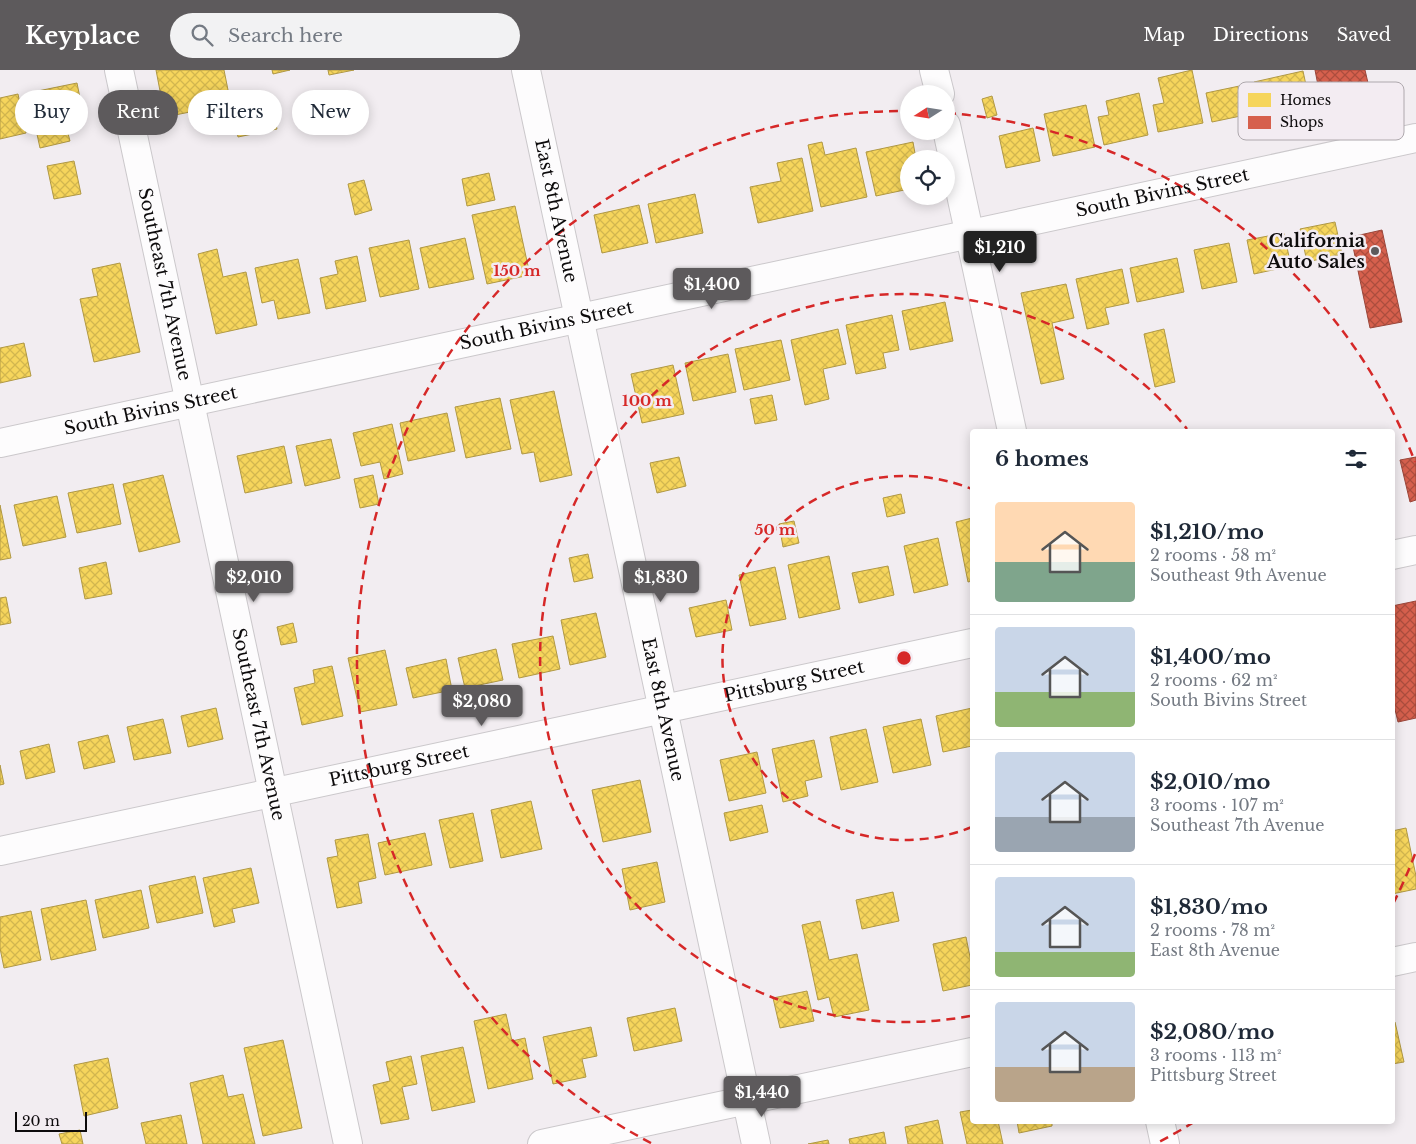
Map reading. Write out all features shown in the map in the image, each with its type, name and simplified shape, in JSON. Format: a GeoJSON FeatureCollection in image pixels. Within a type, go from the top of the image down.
{"type":"FeatureCollection","features":[{"type":"Feature","properties":{"kind":"street","name":"Southeast 7th Avenue"},"geometry":{"type":"LineString","coordinates":[[119,70],[348,1144]]}},
{"type":"Feature","properties":{"kind":"street","name":"East 8th Avenue"},"geometry":{"type":"LineString","coordinates":[[526,70],[756,1144]]}},
{"type":"Feature","properties":{"kind":"street"},"geometry":{"type":"LineString","coordinates":[[934,70],[938,85]]}},
{"type":"Feature","properties":{"kind":"street","name":"South Bivins Street"},"geometry":{"type":"LineString","coordinates":[[0,443],[1416,138]]}},
{"type":"Feature","properties":{"kind":"street"},"geometry":{"type":"LineString","coordinates":[[949,140],[1012,429]]}},
{"type":"Feature","properties":{"kind":"street"},"geometry":{"type":"LineString","coordinates":[[1395,554],[1416,550]]}},
{"type":"Feature","properties":{"kind":"street","name":"Pittsburg Street"},"geometry":{"type":"LineString","coordinates":[[0,851],[970,643]]}},
{"type":"Feature","properties":{"kind":"street"},"geometry":{"type":"LineString","coordinates":[[1395,961],[1416,957]]}},
{"type":"Feature","properties":{"kind":"street"},"geometry":{"type":"LineString","coordinates":[[542,1144],[970,1052]]}},
{"type":"Feature","properties":{"kind":"street"},"geometry":{"type":"LineString","coordinates":[[1161,1124],[1165,1144]]}},
{"type":"Feature","properties":{"kind":"building: Homes"},"geometry":{"type":"Polygon","coordinates":[[[156,70],[224,70],[228,90],[188,90],[188,112],[178,114],[178,90],[160,90],[156,70]]]}},
{"type":"Feature","properties":{"kind":"building: Homes"},"geometry":{"type":"Polygon","coordinates":[[[272,70],[290,70],[273,74],[272,70]]]}},
{"type":"Feature","properties":{"kind":"building: Homes"},"geometry":{"type":"Polygon","coordinates":[[[328,70],[354,70],[329,75],[328,70]]]}},
{"type":"Feature","properties":{"kind":"building: Homes"},"geometry":{"type":"Polygon","coordinates":[[[1192,70],[1203,123],[1158,132],[1153,105],[1164,103],[1158,78],[1192,70]]]}},
{"type":"Feature","properties":{"kind":"building: Homes"},"geometry":{"type":"Polygon","coordinates":[[[1303,71],[1305,82],[1254,82],[1303,71]]]}},
{"type":"Feature","properties":{"kind":"building: Homes"},"geometry":{"type":"Polygon","coordinates":[[[77,83],[78,90],[43,90],[77,83]]]}},
{"type":"Feature","properties":{"kind":"building: Homes"},"geometry":{"type":"Polygon","coordinates":[[[1238,86],[1238,117],[1212,122],[1206,93],[1238,86]]]}},
{"type":"Feature","properties":{"kind":"building: Homes"},"geometry":{"type":"Polygon","coordinates":[[[1139,93],[1148,135],[1104,145],[1098,117],[1109,115],[1106,101],[1139,93]]]}},
{"type":"Feature","properties":{"kind":"building: Homes"},"geometry":{"type":"Polygon","coordinates":[[[15,95],[15,135],[17,135],[0,139],[0,98],[15,95]]]}},
{"type":"Feature","properties":{"kind":"building: Homes"},"geometry":{"type":"Polygon","coordinates":[[[992,96],[997,115],[987,118],[982,99],[992,96]]]}},
{"type":"Feature","properties":{"kind":"building: Homes"},"geometry":{"type":"Polygon","coordinates":[[[1086,105],[1095,147],[1053,156],[1044,114],[1086,105]]]}},
{"type":"Feature","properties":{"kind":"building: Homes"},"geometry":{"type":"Polygon","coordinates":[[[1033,128],[1040,161],[1006,168],[999,136],[1033,128]]]}},
{"type":"Feature","properties":{"kind":"building: Homes"},"geometry":{"type":"Polygon","coordinates":[[[37,135],[68,135],[70,141],[40,148],[37,135]]]}},
{"type":"Feature","properties":{"kind":"building: Homes"},"geometry":{"type":"Polygon","coordinates":[[[822,142],[825,155],[856,148],[867,197],[821,207],[808,145],[822,142]]]}},
{"type":"Feature","properties":{"kind":"building: Homes"},"geometry":{"type":"Polygon","coordinates":[[[913,142],[914,150],[900,150],[900,191],[876,196],[866,152],[913,142]]]}},
{"type":"Feature","properties":{"kind":"building: Homes"},"geometry":{"type":"Polygon","coordinates":[[[802,158],[813,211],[758,223],[750,187],[781,181],[777,163],[802,158]]]}},
{"type":"Feature","properties":{"kind":"building: Homes"},"geometry":{"type":"Polygon","coordinates":[[[74,161],[81,194],[54,199],[47,166],[74,161]]]}},
{"type":"Feature","properties":{"kind":"building: Homes"},"geometry":{"type":"Polygon","coordinates":[[[489,173],[495,200],[467,206],[462,179],[489,173]]]}},
{"type":"Feature","properties":{"kind":"building: Homes"},"geometry":{"type":"Polygon","coordinates":[[[364,180],[372,210],[355,215],[348,184],[364,180]]]}},
{"type":"Feature","properties":{"kind":"building: Homes"},"geometry":{"type":"Polygon","coordinates":[[[695,194],[703,233],[656,243],[648,204],[695,194]]]}},
{"type":"Feature","properties":{"kind":"building: Homes"},"geometry":{"type":"Polygon","coordinates":[[[639,205],[648,243],[602,253],[594,215],[639,205]]]}},
{"type":"Feature","properties":{"kind":"building: Homes"},"geometry":{"type":"Polygon","coordinates":[[[515,206],[530,275],[487,284],[472,215],[515,206]]]}},
{"type":"Feature","properties":{"kind":"building: Homes"},"geometry":{"type":"Polygon","coordinates":[[[1335,222],[1342,254],[1307,262],[1300,229],[1335,222]]]}},
{"type":"Feature","properties":{"kind":"building: Homes"},"geometry":{"type":"Polygon","coordinates":[[[1284,233],[1291,266],[1254,274],[1247,240],[1284,233]]]}},
{"type":"Feature","properties":{"kind":"building: Homes"},"geometry":{"type":"Polygon","coordinates":[[[465,238],[474,279],[429,288],[420,248],[465,238]]]}},
{"type":"Feature","properties":{"kind":"building: Homes"},"geometry":{"type":"Polygon","coordinates":[[[409,240],[419,289],[380,297],[369,248],[409,240]]]}},
{"type":"Feature","properties":{"kind":"building: Homes"},"geometry":{"type":"Polygon","coordinates":[[[1229,243],[1237,282],[1202,289],[1194,250],[1229,243]]]}},
{"type":"Feature","properties":{"kind":"building: Homes"},"geometry":{"type":"Polygon","coordinates":[[[217,249],[223,277],[246,272],[257,325],[216,334],[198,254],[217,249]]]}},
{"type":"Feature","properties":{"kind":"building: Homes"},"geometry":{"type":"Polygon","coordinates":[[[357,256],[366,301],[326,309],[320,278],[338,274],[335,261],[357,256]]]}},
{"type":"Feature","properties":{"kind":"building: Homes"},"geometry":{"type":"Polygon","coordinates":[[[1177,258],[1184,292],[1137,302],[1130,268],[1177,258]]]}},
{"type":"Feature","properties":{"kind":"building: Homes"},"geometry":{"type":"Polygon","coordinates":[[[298,259],[310,313],[278,319],[274,300],[262,303],[255,268],[298,259]]]}},
{"type":"Feature","properties":{"kind":"building: Homes"},"geometry":{"type":"Polygon","coordinates":[[[120,263],[140,352],[94,362],[80,299],[98,296],[92,269],[120,263]]]}},
{"type":"Feature","properties":{"kind":"building: Homes"},"geometry":{"type":"Polygon","coordinates":[[[1122,269],[1129,303],[1105,308],[1109,324],[1087,329],[1076,279],[1122,269]]]}},
{"type":"Feature","properties":{"kind":"building: Homes"},"geometry":{"type":"Polygon","coordinates":[[[1066,284],[1074,318],[1052,323],[1064,379],[1041,384],[1021,293],[1066,284]]]}},
{"type":"Feature","properties":{"kind":"building: Homes"},"geometry":{"type":"Polygon","coordinates":[[[945,302],[953,341],[910,350],[902,311],[945,302]]]}},
{"type":"Feature","properties":{"kind":"building: Homes"},"geometry":{"type":"Polygon","coordinates":[[[892,315],[899,350],[883,353],[886,368],[856,374],[846,325],[892,315]]]}},
{"type":"Feature","properties":{"kind":"building: Homes"},"geometry":{"type":"Polygon","coordinates":[[[838,329],[846,364],[823,369],[829,399],[805,405],[791,340],[838,329]]]}},
{"type":"Feature","properties":{"kind":"building: Homes"},"geometry":{"type":"Polygon","coordinates":[[[1164,329],[1175,382],[1155,387],[1144,334],[1164,329]]]}},
{"type":"Feature","properties":{"kind":"building: Homes"},"geometry":{"type":"Polygon","coordinates":[[[781,340],[790,380],[744,390],[735,349],[781,340]]]}},
{"type":"Feature","properties":{"kind":"building: Homes"},"geometry":{"type":"Polygon","coordinates":[[[24,343],[31,376],[0,383],[0,348],[24,343]]]}},
{"type":"Feature","properties":{"kind":"building: Homes"},"geometry":{"type":"Polygon","coordinates":[[[728,354],[736,392],[693,401],[685,363],[728,354]]]}},
{"type":"Feature","properties":{"kind":"building: Homes"},"geometry":{"type":"Polygon","coordinates":[[[673,365],[684,414],[642,423],[631,374],[673,365]]]}},
{"type":"Feature","properties":{"kind":"building: Homes"},"geometry":{"type":"Polygon","coordinates":[[[554,391],[572,475],[540,482],[534,452],[522,454],[510,400],[554,391]]]}},
{"type":"Feature","properties":{"kind":"building: Homes"},"geometry":{"type":"Polygon","coordinates":[[[772,395],[777,420],[755,424],[750,399],[772,395]]]}},
{"type":"Feature","properties":{"kind":"building: Homes"},"geometry":{"type":"Polygon","coordinates":[[[500,398],[511,449],[466,458],[455,407],[500,398]]]}},
{"type":"Feature","properties":{"kind":"building: Homes"},"geometry":{"type":"Polygon","coordinates":[[[447,413],[455,451],[408,461],[400,423],[447,413]]]}},
{"type":"Feature","properties":{"kind":"building: Homes"},"geometry":{"type":"Polygon","coordinates":[[[392,424],[403,474],[384,479],[380,462],[361,466],[353,433],[392,424]]]}},
{"type":"Feature","properties":{"kind":"building: Homes"},"geometry":{"type":"Polygon","coordinates":[[[331,439],[340,478],[305,486],[296,446],[331,439]]]}},
{"type":"Feature","properties":{"kind":"building: Homes"},"geometry":{"type":"Polygon","coordinates":[[[284,446],[292,483],[245,493],[237,456],[284,446]]]}},
{"type":"Feature","properties":{"kind":"building: Homes"},"geometry":{"type":"Polygon","coordinates":[[[679,457],[686,486],[657,493],[650,463],[679,457]]]}},
{"type":"Feature","properties":{"kind":"building: Homes"},"geometry":{"type":"Polygon","coordinates":[[[163,475],[180,542],[139,552],[123,484],[163,475]]]}},
{"type":"Feature","properties":{"kind":"building: Homes"},"geometry":{"type":"Polygon","coordinates":[[[373,475],[379,504],[360,508],[354,479],[373,475]]]}},
{"type":"Feature","properties":{"kind":"building: Homes"},"geometry":{"type":"Polygon","coordinates":[[[113,484],[121,524],[77,533],[68,493],[113,484]]]}},
{"type":"Feature","properties":{"kind":"building: Homes"},"geometry":{"type":"Polygon","coordinates":[[[901,494],[905,513],[887,517],[883,498],[901,494]]]}},
{"type":"Feature","properties":{"kind":"building: Homes"},"geometry":{"type":"Polygon","coordinates":[[[57,496],[66,537],[23,546],[14,505],[57,496]]]}},
{"type":"Feature","properties":{"kind":"building: Homes"},"geometry":{"type":"Polygon","coordinates":[[[0,505],[11,558],[0,560],[0,505]]]}},
{"type":"Feature","properties":{"kind":"building: Homes"},"geometry":{"type":"Polygon","coordinates":[[[970,518],[970,582],[968,582],[956,522],[970,518]]]}},
{"type":"Feature","properties":{"kind":"building: Homes"},"geometry":{"type":"Polygon","coordinates":[[[794,521],[799,543],[783,547],[779,524],[794,521]]]}},
{"type":"Feature","properties":{"kind":"building: Homes"},"geometry":{"type":"Polygon","coordinates":[[[938,538],[948,585],[914,593],[904,546],[938,538]]]}},
{"type":"Feature","properties":{"kind":"building: Homes"},"geometry":{"type":"Polygon","coordinates":[[[588,554],[593,578],[574,582],[569,558],[588,554]]]}},
{"type":"Feature","properties":{"kind":"building: Homes"},"geometry":{"type":"Polygon","coordinates":[[[829,556],[840,609],[799,618],[788,565],[829,556]]]}},
{"type":"Feature","properties":{"kind":"building: Homes"},"geometry":{"type":"Polygon","coordinates":[[[106,562],[112,594],[85,599],[79,568],[106,562]]]}},
{"type":"Feature","properties":{"kind":"building: Homes"},"geometry":{"type":"Polygon","coordinates":[[[888,566],[894,595],[859,603],[852,573],[888,566]]]}},
{"type":"Feature","properties":{"kind":"building: Homes"},"geometry":{"type":"Polygon","coordinates":[[[775,567],[786,619],[750,626],[739,575],[775,567]]]}},
{"type":"Feature","properties":{"kind":"building: Homes"},"geometry":{"type":"Polygon","coordinates":[[[6,597],[11,623],[0,625],[0,598],[6,597]]]}},
{"type":"Feature","properties":{"kind":"building: Homes"},"geometry":{"type":"Polygon","coordinates":[[[726,600],[732,630],[696,637],[689,608],[726,600]]]}},
{"type":"Feature","properties":{"kind":"building: Homes"},"geometry":{"type":"Polygon","coordinates":[[[596,613],[606,657],[570,665],[561,620],[596,613]]]}},
{"type":"Feature","properties":{"kind":"building: Homes"},"geometry":{"type":"Polygon","coordinates":[[[293,623],[297,642],[281,645],[277,627],[293,623]]]}},
{"type":"Feature","properties":{"kind":"building: Homes"},"geometry":{"type":"Polygon","coordinates":[[[553,636],[560,669],[519,678],[512,644],[553,636]]]}},
{"type":"Feature","properties":{"kind":"building: Homes"},"geometry":{"type":"Polygon","coordinates":[[[496,649],[503,680],[465,688],[458,658],[496,649]]]}},
{"type":"Feature","properties":{"kind":"building: Homes"},"geometry":{"type":"Polygon","coordinates":[[[385,650],[397,705],[360,712],[348,658],[385,650]]]}},
{"type":"Feature","properties":{"kind":"building: Homes"},"geometry":{"type":"Polygon","coordinates":[[[446,659],[452,690],[413,698],[406,668],[446,659]]]}},
{"type":"Feature","properties":{"kind":"building: Homes"},"geometry":{"type":"Polygon","coordinates":[[[332,666],[343,716],[302,725],[294,688],[315,683],[313,670],[332,666]]]}},
{"type":"Feature","properties":{"kind":"building: Homes"},"geometry":{"type":"Polygon","coordinates":[[[216,708],[223,739],[188,747],[181,716],[216,708]]]}},
{"type":"Feature","properties":{"kind":"building: Homes"},"geometry":{"type":"Polygon","coordinates":[[[970,708],[970,746],[943,752],[936,716],[970,708]]]}},
{"type":"Feature","properties":{"kind":"building: Homes"},"geometry":{"type":"Polygon","coordinates":[[[163,719],[171,753],[134,760],[127,727],[163,719]]]}},
{"type":"Feature","properties":{"kind":"building: Homes"},"geometry":{"type":"Polygon","coordinates":[[[921,719],[931,765],[893,773],[883,727],[921,719]]]}},
{"type":"Feature","properties":{"kind":"building: Homes"},"geometry":{"type":"Polygon","coordinates":[[[866,729],[878,782],[841,790],[830,737],[866,729]]]}},
{"type":"Feature","properties":{"kind":"building: Homes"},"geometry":{"type":"Polygon","coordinates":[[[108,735],[115,762],[84,769],[78,742],[108,735]]]}},
{"type":"Feature","properties":{"kind":"building: Homes"},"geometry":{"type":"Polygon","coordinates":[[[814,740],[822,777],[805,781],[808,796],[783,802],[772,749],[814,740]]]}},
{"type":"Feature","properties":{"kind":"building: Homes"},"geometry":{"type":"Polygon","coordinates":[[[49,744],[55,772],[26,779],[20,751],[49,744]]]}},
{"type":"Feature","properties":{"kind":"building: Homes"},"geometry":{"type":"Polygon","coordinates":[[[757,752],[766,793],[729,801],[720,760],[757,752]]]}},
{"type":"Feature","properties":{"kind":"building: Homes"},"geometry":{"type":"Polygon","coordinates":[[[0,765],[4,784],[0,785],[0,765]]]}},
{"type":"Feature","properties":{"kind":"building: Homes"},"geometry":{"type":"Polygon","coordinates":[[[640,780],[651,832],[603,842],[592,790],[640,780]]]}},
{"type":"Feature","properties":{"kind":"building: Homes"},"geometry":{"type":"Polygon","coordinates":[[[531,801],[542,849],[501,858],[491,810],[531,801]]]}},
{"type":"Feature","properties":{"kind":"building: Homes"},"geometry":{"type":"Polygon","coordinates":[[[762,805],[768,832],[730,841],[724,813],[762,805]]]}},
{"type":"Feature","properties":{"kind":"building: Homes"},"geometry":{"type":"Polygon","coordinates":[[[473,813],[483,861],[450,868],[439,820],[473,813]]]}},
{"type":"Feature","properties":{"kind":"building: Homes"},"geometry":{"type":"Polygon","coordinates":[[[1406,828],[1416,876],[1416,889],[1395,893],[1395,830],[1406,828]]]}},
{"type":"Feature","properties":{"kind":"building: Homes"},"geometry":{"type":"Polygon","coordinates":[[[425,833],[432,865],[385,875],[378,843],[425,833]]]}},
{"type":"Feature","properties":{"kind":"building: Homes"},"geometry":{"type":"Polygon","coordinates":[[[368,834],[376,878],[358,882],[362,903],[337,908],[327,858],[338,856],[335,840],[368,834]]]}},
{"type":"Feature","properties":{"kind":"building: Homes"},"geometry":{"type":"Polygon","coordinates":[[[657,862],[665,902],[630,910],[622,869],[657,862]]]}},
{"type":"Feature","properties":{"kind":"building: Homes"},"geometry":{"type":"Polygon","coordinates":[[[251,868],[259,903],[232,909],[235,922],[214,927],[203,878],[251,868]]]}},
{"type":"Feature","properties":{"kind":"building: Homes"},"geometry":{"type":"Polygon","coordinates":[[[195,876],[203,913],[157,923],[149,886],[195,876]]]}},
{"type":"Feature","properties":{"kind":"building: Homes"},"geometry":{"type":"Polygon","coordinates":[[[141,890],[149,928],[103,938],[95,900],[141,890]]]}},
{"type":"Feature","properties":{"kind":"building: Homes"},"geometry":{"type":"Polygon","coordinates":[[[893,892],[899,921],[862,929],[856,900],[893,892]]]}},
{"type":"Feature","properties":{"kind":"building: Homes"},"geometry":{"type":"Polygon","coordinates":[[[86,900],[96,950],[51,960],[41,909],[86,900]]]}},
{"type":"Feature","properties":{"kind":"building: Homes"},"geometry":{"type":"Polygon","coordinates":[[[31,911],[41,960],[4,968],[0,948],[0,917],[31,911]]]}},
{"type":"Feature","properties":{"kind":"building: Homes"},"geometry":{"type":"Polygon","coordinates":[[[820,921],[829,960],[857,954],[869,1010],[834,1017],[829,997],[818,1000],[802,925],[820,921]]]}},
{"type":"Feature","properties":{"kind":"building: Homes"},"geometry":{"type":"Polygon","coordinates":[[[966,937],[970,957],[970,985],[943,991],[933,944],[966,937]]]}},
{"type":"Feature","properties":{"kind":"building: Homes"},"geometry":{"type":"Polygon","coordinates":[[[807,991],[814,1021],[780,1028],[773,998],[807,991]]]}},
{"type":"Feature","properties":{"kind":"building: Homes"},"geometry":{"type":"Polygon","coordinates":[[[675,1008],[682,1041],[634,1051],[627,1018],[675,1008]]]}},
{"type":"Feature","properties":{"kind":"building: Homes"},"geometry":{"type":"Polygon","coordinates":[[[506,1014],[512,1041],[525,1038],[533,1079],[488,1089],[474,1021],[506,1014]]]}},
{"type":"Feature","properties":{"kind":"building: Homes"},"geometry":{"type":"Polygon","coordinates":[[[1395,1022],[1404,1062],[1395,1064],[1395,1022]]]}},
{"type":"Feature","properties":{"kind":"building: Homes"},"geometry":{"type":"Polygon","coordinates":[[[591,1027],[597,1056],[582,1059],[586,1077],[553,1084],[543,1037],[591,1027]]]}},
{"type":"Feature","properties":{"kind":"building: Homes"},"geometry":{"type":"Polygon","coordinates":[[[283,1040],[302,1128],[263,1136],[244,1048],[283,1040]]]}},
{"type":"Feature","properties":{"kind":"building: Homes"},"geometry":{"type":"Polygon","coordinates":[[[463,1047],[475,1102],[432,1111],[421,1056],[463,1047]]]}},
{"type":"Feature","properties":{"kind":"building: Homes"},"geometry":{"type":"Polygon","coordinates":[[[411,1056],[417,1084],[402,1087],[409,1119],[381,1124],[373,1085],[390,1081],[386,1062],[411,1056]]]}},
{"type":"Feature","properties":{"kind":"building: Homes"},"geometry":{"type":"Polygon","coordinates":[[[108,1058],[118,1108],[84,1116],[74,1065],[108,1058]]]}},
{"type":"Feature","properties":{"kind":"building: Homes"},"geometry":{"type":"Polygon","coordinates":[[[223,1075],[228,1097],[243,1094],[255,1144],[203,1144],[190,1083],[223,1075]]]}},
{"type":"Feature","properties":{"kind":"building: Homes"},"geometry":{"type":"Polygon","coordinates":[[[970,1110],[970,1124],[999,1124],[1003,1144],[967,1144],[960,1112],[970,1110]]]}},
{"type":"Feature","properties":{"kind":"building: Homes"},"geometry":{"type":"Polygon","coordinates":[[[181,1115],[187,1144],[146,1144],[141,1123],[181,1115]]]}},
{"type":"Feature","properties":{"kind":"building: Homes"},"geometry":{"type":"Polygon","coordinates":[[[938,1120],[943,1144],[908,1144],[905,1127],[938,1120]]]}},
{"type":"Feature","properties":{"kind":"building: Homes"},"geometry":{"type":"Polygon","coordinates":[[[1018,1124],[1052,1124],[1052,1126],[1019,1133],[1018,1124]]]}},
{"type":"Feature","properties":{"kind":"building: Homes"},"geometry":{"type":"Polygon","coordinates":[[[80,1130],[83,1144],[62,1144],[59,1134],[80,1130]]]}},
{"type":"Feature","properties":{"kind":"building: Homes"},"geometry":{"type":"Polygon","coordinates":[[[884,1132],[886,1144],[850,1144],[849,1139],[884,1132]]]}},
{"type":"Feature","properties":{"kind":"building: Homes"},"geometry":{"type":"Polygon","coordinates":[[[828,1140],[829,1144],[808,1144],[828,1140]]]}},
{"type":"Feature","properties":{"kind":"building: Shops"},"geometry":{"type":"Polygon","coordinates":[[[1315,70],[1365,70],[1368,82],[1317,82],[1315,70]]]}},
{"type":"Feature","properties":{"kind":"building: Shops"},"geometry":{"type":"Polygon","coordinates":[[[1382,230],[1402,322],[1370,328],[1351,237],[1382,230]]]}},
{"type":"Feature","properties":{"kind":"building: Shops"},"geometry":{"type":"Polygon","coordinates":[[[1416,457],[1416,500],[1410,502],[1400,460],[1416,457]]]}},
{"type":"Feature","properties":{"kind":"building: Shops"},"geometry":{"type":"Polygon","coordinates":[[[1416,601],[1416,718],[1398,722],[1395,710],[1395,605],[1416,601]]]}},
{"type":"Feature","properties":{"kind":"place","name":"California Auto Sales"},"geometry":{"type":"Point","coordinates":[1375,251]}}]}
